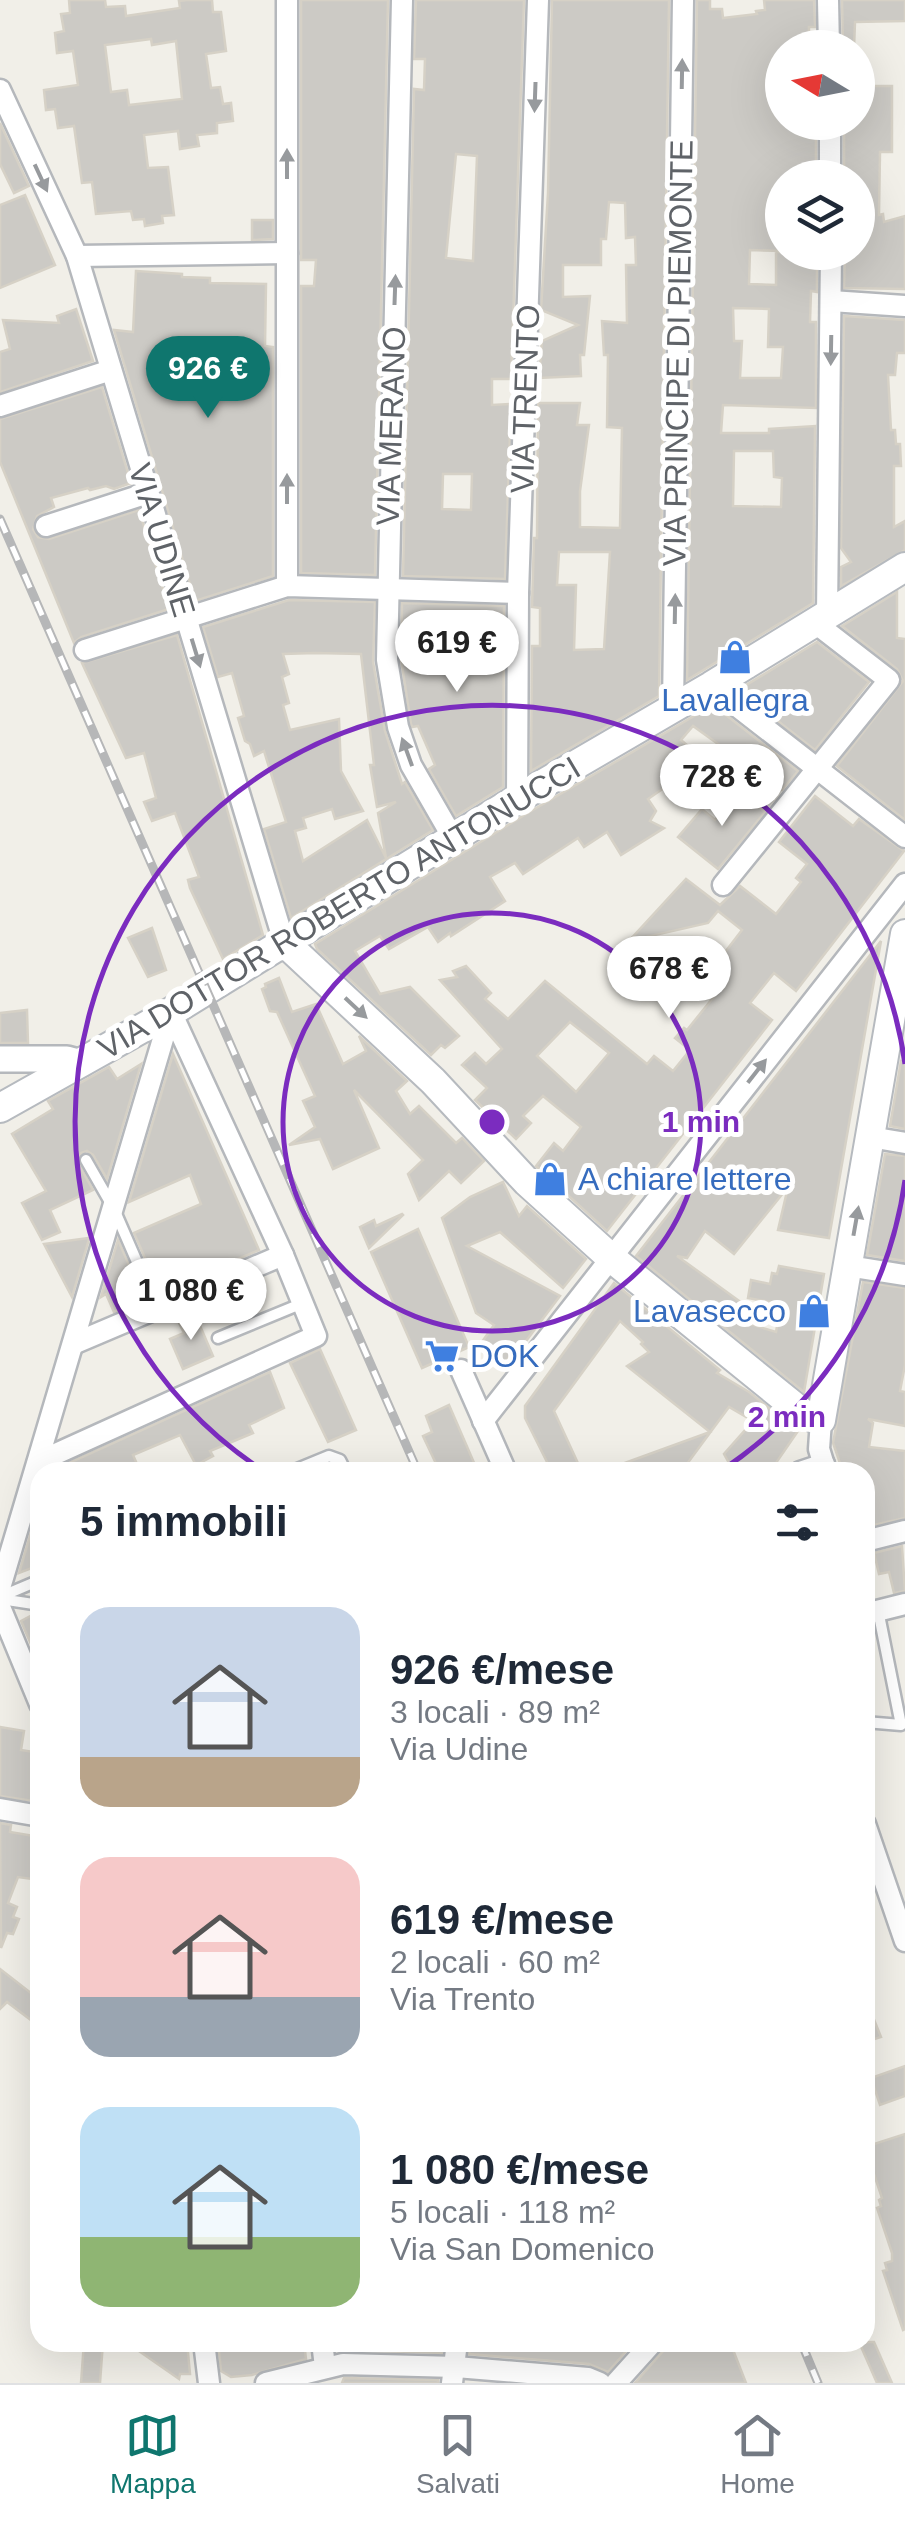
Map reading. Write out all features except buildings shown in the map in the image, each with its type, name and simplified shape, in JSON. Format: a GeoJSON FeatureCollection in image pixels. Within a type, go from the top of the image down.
{"type":"FeatureCollection","features":[{"type":"Feature","properties":{"kind":"main road","name":"VIA DOTTOR ROBERTO ANTONUCCI"},"geometry":{"type":"LineString","coordinates":[[0,1108],[172,1012],[517,798],[711,686],[905,567]]}},
{"type":"Feature","properties":{"kind":"main road"},"geometry":{"type":"LineString","coordinates":[[284,942],[433,1081],[527,1182],[610,1257],[806,1415],[821,1420],[905,934]]}},
{"type":"Feature","properties":{"kind":"street"},"geometry":{"type":"LineString","coordinates":[[287,0],[287,586]]}},
{"type":"Feature","properties":{"kind":"street","name":"VIA MERANO"},"geometry":{"type":"LineString","coordinates":[[402,0],[387,660],[398,727],[411,765],[453,838]]}},
{"type":"Feature","properties":{"kind":"street","name":"VIA TRENTO"},"geometry":{"type":"LineString","coordinates":[[517,798],[518,593],[538,0]]}},
{"type":"Feature","properties":{"kind":"street","name":"VIA PRINCIPE DI PIEMONTE"},"geometry":{"type":"LineString","coordinates":[[673,707],[683,0]]}},
{"type":"Feature","properties":{"kind":"street"},"geometry":{"type":"LineString","coordinates":[[828,0],[829,30]]}},
{"type":"Feature","properties":{"kind":"street","name":"VIA UDINE"},"geometry":{"type":"LineString","coordinates":[[0,90],[77,256],[284,942]]}},
{"type":"Feature","properties":{"kind":"street"},"geometry":{"type":"LineString","coordinates":[[77,256],[286,254]]}},
{"type":"Feature","properties":{"kind":"street"},"geometry":{"type":"LineString","coordinates":[[723,885],[889,680],[821,618],[831,270]]}},
{"type":"Feature","properties":{"kind":"street"},"geometry":{"type":"LineString","coordinates":[[831,301],[905,306]]}},
{"type":"Feature","properties":{"kind":"street"},"geometry":{"type":"LineString","coordinates":[[0,406],[111,370]]}},
{"type":"Feature","properties":{"kind":"street"},"geometry":{"type":"LineString","coordinates":[[46,526],[148,493]]}},
{"type":"Feature","properties":{"kind":"street"},"geometry":{"type":"LineString","coordinates":[[85,650],[287,586],[518,593]]}},
{"type":"Feature","properties":{"kind":"street"},"geometry":{"type":"LineString","coordinates":[[711,686],[905,837]]}},
{"type":"Feature","properties":{"kind":"street"},"geometry":{"type":"LineString","coordinates":[[483,1420],[905,884]]}},
{"type":"Feature","properties":{"kind":"street"},"geometry":{"type":"LineString","coordinates":[[38,1462],[172,1012]]}},
{"type":"Feature","properties":{"kind":"street"},"geometry":{"type":"LineString","coordinates":[[38,1462],[316,1336],[283,1254],[172,1012]]}},
{"type":"Feature","properties":{"kind":"street"},"geometry":{"type":"LineString","coordinates":[[0,1059],[67,1059],[82,1064]]}},
{"type":"Feature","properties":{"kind":"street"},"geometry":{"type":"LineString","coordinates":[[870,1136],[905,1142]]}},
{"type":"Feature","properties":{"kind":"street"},"geometry":{"type":"LineString","coordinates":[[73,1344],[283,1254]]}},
{"type":"Feature","properties":{"kind":"street"},"geometry":{"type":"LineString","coordinates":[[848,1266],[905,1276]]}},
{"type":"Feature","properties":{"kind":"street"},"geometry":{"type":"LineString","coordinates":[[461,1370],[502,1462]]}},
{"type":"Feature","properties":{"kind":"street"},"geometry":{"type":"LineString","coordinates":[[821,1420],[819,1449],[823,1462]]}},
{"type":"Feature","properties":{"kind":"street"},"geometry":{"type":"LineString","coordinates":[[0,1588],[30,1489]]}},
{"type":"Feature","properties":{"kind":"street"},"geometry":{"type":"LineString","coordinates":[[875,1538],[905,1531]]}},
{"type":"Feature","properties":{"kind":"street"},"geometry":{"type":"LineString","coordinates":[[875,1607],[905,1604]]}},
{"type":"Feature","properties":{"kind":"street"},"geometry":{"type":"LineString","coordinates":[[0,1607],[30,1680]]}},
{"type":"Feature","properties":{"kind":"street"},"geometry":{"type":"LineString","coordinates":[[0,1809],[30,1814]]}},
{"type":"Feature","properties":{"kind":"street"},"geometry":{"type":"LineString","coordinates":[[875,1847],[899,1903],[905,1941]]}},
{"type":"Feature","properties":{"kind":"street"},"geometry":{"type":"LineString","coordinates":[[205,2352],[209,2383]]}},
{"type":"Feature","properties":{"kind":"street"},"geometry":{"type":"LineString","coordinates":[[616,2383],[644,2352]]}},
{"type":"Feature","properties":{"kind":"street"},"geometry":{"type":"LineString","coordinates":[[266,2383],[335,2371],[588,2378],[600,2383]]}},
{"type":"Feature","properties":{"kind":"lane"},"geometry":{"type":"LineString","coordinates":[[86,1160],[114,1209],[158,1308]]}},
{"type":"Feature","properties":{"kind":"lane"},"geometry":{"type":"LineString","coordinates":[[218,1338],[303,1303]]}},
{"type":"Feature","properties":{"kind":"lane"},"geometry":{"type":"LineString","coordinates":[[314,1462],[329,1456],[341,1462]]}},
{"type":"Feature","properties":{"kind":"lane"},"geometry":{"type":"LineString","coordinates":[[0,1598],[30,1584]]}},
{"type":"Feature","properties":{"kind":"lane"},"geometry":{"type":"LineString","coordinates":[[0,1598],[30,1604]]}},
{"type":"Feature","properties":{"kind":"lane"},"geometry":{"type":"LineString","coordinates":[[875,1631],[900,1725],[875,1723]]}},
{"type":"Feature","properties":{"kind":"railway"},"geometry":{"type":"LineString","coordinates":[[0,519],[414,1462]]}},
{"type":"Feature","properties":{"kind":"railway"},"geometry":{"type":"LineString","coordinates":[[805,2352],[818,2383]]}},
{"type":"Feature","properties":{"kind":"place","name":"Lavallegra"},"geometry":{"type":"Point","coordinates":[735,657]}},
{"type":"Feature","properties":{"kind":"place","name":"A chiare lettere"},"geometry":{"type":"Point","coordinates":[550,1179]}},
{"type":"Feature","properties":{"kind":"place","name":"Lavasecco"},"geometry":{"type":"Point","coordinates":[814,1311]}},
{"type":"Feature","properties":{"kind":"place","name":"DOK"},"geometry":{"type":"Point","coordinates":[442,1356]}}]}
